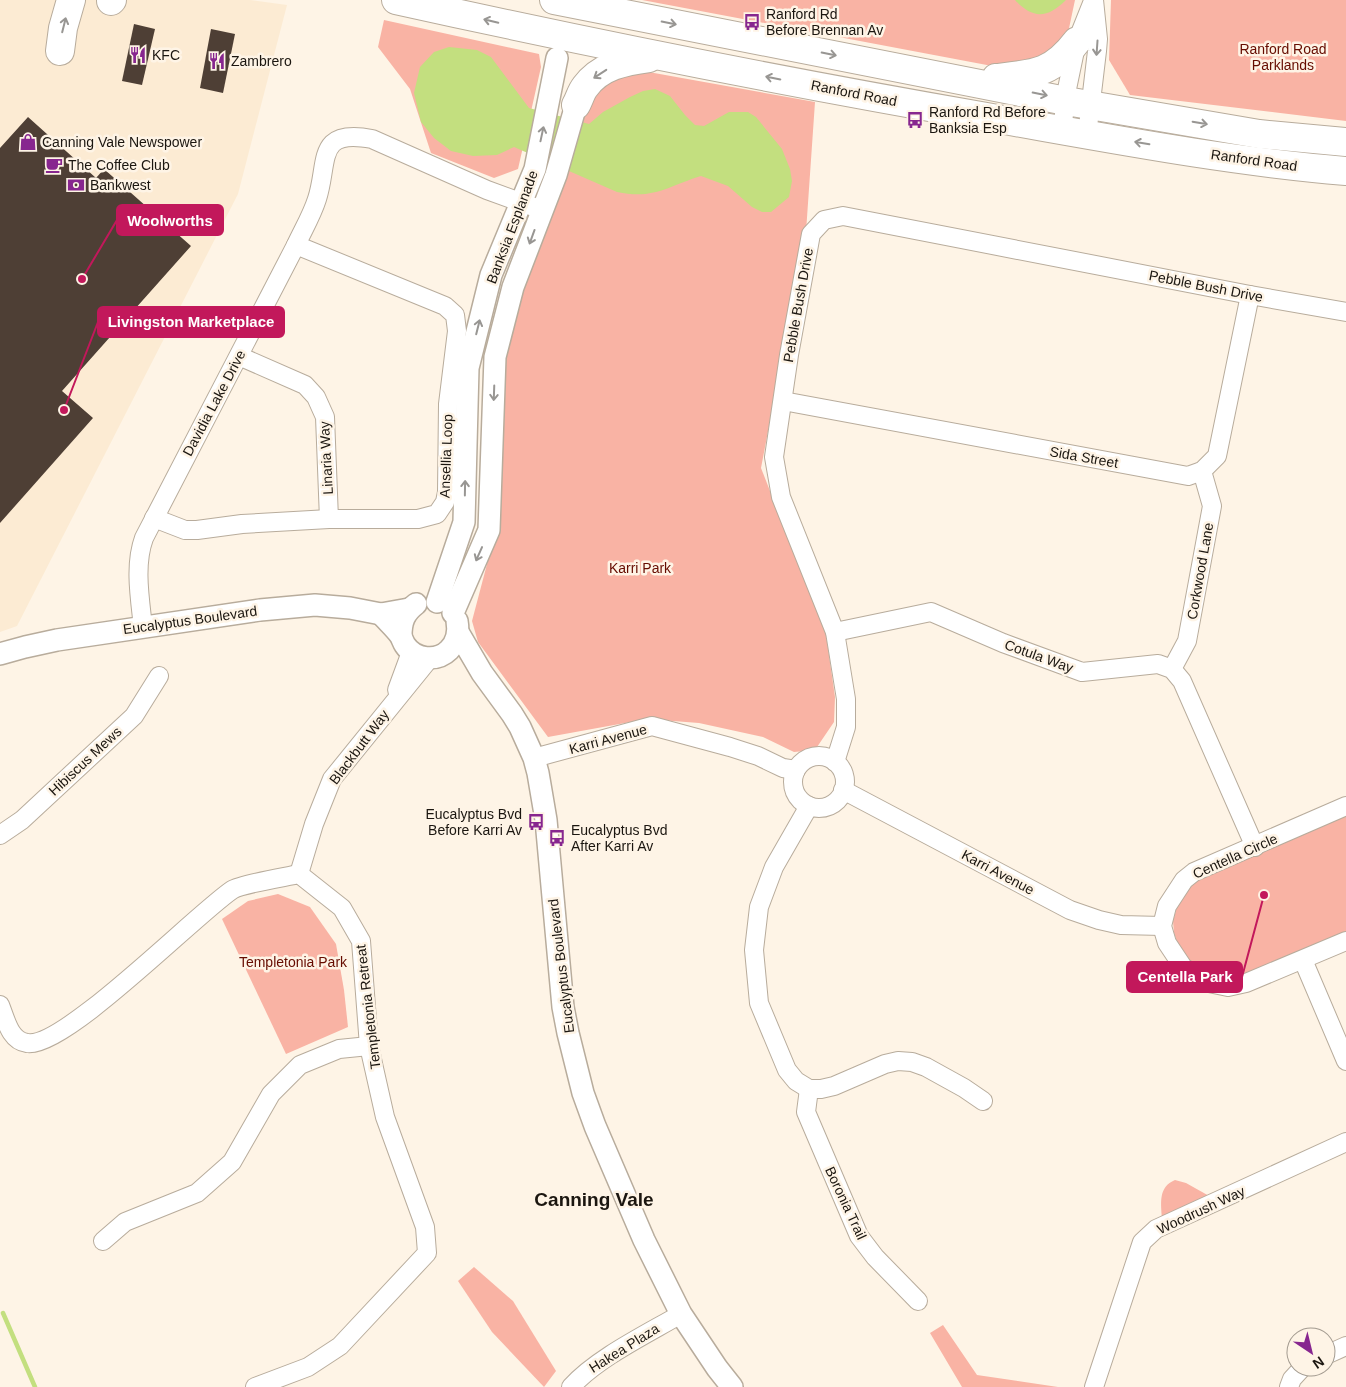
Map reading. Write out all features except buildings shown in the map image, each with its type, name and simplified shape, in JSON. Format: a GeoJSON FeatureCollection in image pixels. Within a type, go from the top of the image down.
{"type":"FeatureCollection","features":[{"type":"Feature","properties":{"kind":"main road"},"geometry":{"type":"LineString","coordinates":[[60,51],[63,28],[72,0]]}},
{"type":"Feature","properties":{"kind":"main road"},"geometry":{"type":"LineString","coordinates":[[396,0],[533,30],[563,50],[584,29],[602,19],[621,13]]}},
{"type":"Feature","properties":{"kind":"main road","name":"Ranford Road"},"geometry":{"type":"LineString","coordinates":[[554,0],[1078,103],[1259,134],[1346,142]]}},
{"type":"Feature","properties":{"kind":"main road"},"geometry":{"type":"LineString","coordinates":[[972,82],[1023,76],[1048,69],[1072,48],[1077,41]]}},
{"type":"Feature","properties":{"kind":"main road","name":"Ranford Road"},"geometry":{"type":"LineString","coordinates":[[563,50],[663,56],[830,89],[1074,133],[1289,166],[1346,171]]}},
{"type":"Feature","properties":{"kind":"main road"},"geometry":{"type":"LineString","coordinates":[[576,106],[584,88],[598,73],[623,62],[663,56]]}},
{"type":"Feature","properties":{"kind":"street"},"geometry":{"type":"LineString","coordinates":[[1074,133],[1078,103],[1067,89],[1077,41],[1093,0]]}},
{"type":"Feature","properties":{"kind":"street"},"geometry":{"type":"LineString","coordinates":[[1074,133],[1078,103],[1098,39],[1093,0]]}},
{"type":"Feature","properties":{"kind":"street","name":"Banksia Esplanade"},"geometry":{"type":"LineString","coordinates":[[449,616],[464,522],[468,368],[492,275],[535,169],[550,98],[563,50]]}},
{"type":"Feature","properties":{"kind":"street","name":"Banksia Esplanade"},"geometry":{"type":"LineString","coordinates":[[449,616],[489,530],[495,357],[514,287],[556,175],[576,106]]}},
{"type":"Feature","properties":{"kind":"street","name":"Davidia Lake Drive"},"geometry":{"type":"LineString","coordinates":[[143,627],[140,601],[139,551],[154,518],[296,245],[316,200],[324,158],[328,149],[344,136],[372,139],[542,210]]}},
{"type":"Feature","properties":{"kind":"street","name":"Pebble Bush Drive"},"geometry":{"type":"LineString","coordinates":[[835,762],[846,728],[846,699],[835,632],[781,497],[774,457],[789,355],[811,234],[824,220],[843,216],[1346,312]]}},
{"type":"Feature","properties":{"kind":"street","name":"Ansellia Loop"},"geometry":{"type":"LineString","coordinates":[[154,518],[184,530],[197,530],[242,524],[329,519],[418,519],[430,517],[442,509],[447,492],[448,404],[457,322],[455,315],[445,306],[296,245]]}},
{"type":"Feature","properties":{"kind":"street"},"geometry":{"type":"LineString","coordinates":[[1202,471],[1217,456],[1250,295]]}},
{"type":"Feature","properties":{"kind":"street","name":"Linaria Way"},"geometry":{"type":"LineString","coordinates":[[239,356],[305,386],[316,397],[321,406],[325,417],[329,519]]}},
{"type":"Feature","properties":{"kind":"street","name":"Sida Street"},"geometry":{"type":"LineString","coordinates":[[783,401],[1188,476],[1202,471]]}},
{"type":"Feature","properties":{"kind":"street","name":"Corkwood Lane"},"geometry":{"type":"LineString","coordinates":[[1172,669],[1188,641],[1212,506],[1202,471]]}},
{"type":"Feature","properties":{"kind":"street","name":"Eucalyptus Boulevard"},"geometry":{"type":"LineString","coordinates":[[0,654],[57,640],[260,610],[315,605],[350,608],[381,614],[409,609],[417,603],[427,601],[449,616],[482,672],[512,714],[534,758],[542,789],[546,820],[563,1007],[574,1060],[595,1126],[644,1240],[681,1314],[732,1387]]}},
{"type":"Feature","properties":{"kind":"street"},"geometry":{"type":"LineString","coordinates":[[409,609],[403,617],[401,626],[421,651]]}},
{"type":"Feature","properties":{"kind":"street","name":"Cotula Way"},"geometry":{"type":"LineString","coordinates":[[835,632],[931,612],[1003,643],[1082,672],[1158,664],[1172,669]]}},
{"type":"Feature","properties":{"kind":"street"},"geometry":{"type":"LineString","coordinates":[[381,614],[421,651],[482,672]]}},
{"type":"Feature","properties":{"kind":"street"},"geometry":{"type":"LineString","coordinates":[[421,651],[448,651],[454,643],[449,616]]}},
{"type":"Feature","properties":{"kind":"street","name":"Blackbutt Way"},"geometry":{"type":"LineString","coordinates":[[299,874],[314,824],[332,779],[391,705],[421,651]]}},
{"type":"Feature","properties":{"kind":"street"},"geometry":{"type":"LineString","coordinates":[[1172,669],[1182,681],[1255,847]]}},
{"type":"Feature","properties":{"kind":"street","name":"Hibiscus Mews"},"geometry":{"type":"LineString","coordinates":[[0,835],[22,820],[134,716],[159,676]]}},
{"type":"Feature","properties":{"kind":"street","name":"Karri Avenue"},"geometry":{"type":"LineString","coordinates":[[534,758],[652,726],[730,747],[758,756],[783,768],[796,770]]}},
{"type":"Feature","properties":{"kind":"street"},"geometry":{"type":"LineString","coordinates":[[818,756],[835,762],[844,775],[843,790],[840,798],[833,804],[817,808],[802,802],[796,795],[793,787],[793,778],[796,770],[809,758],[818,756]]}},
{"type":"Feature","properties":{"kind":"street","name":"Karri Avenue"},"geometry":{"type":"LineString","coordinates":[[843,790],[1070,910],[1121,925],[1162,926]]}},
{"type":"Feature","properties":{"kind":"street"},"geometry":{"type":"LineString","coordinates":[[809,806],[774,867],[759,907],[754,950],[759,1003],[786,1070],[796,1082],[809,1089],[821,1089],[834,1086],[885,1064],[898,1061],[912,1062],[926,1067],[983,1101]]}},
{"type":"Feature","properties":{"kind":"street","name":"Centella Circle"},"geometry":{"type":"LineString","coordinates":[[1162,926],[1167,906],[1184,880],[1194,872],[1346,806]]}},
{"type":"Feature","properties":{"kind":"street"},"geometry":{"type":"LineString","coordinates":[[0,1006],[11,1032],[18,1040],[28,1044],[42,1042],[87,1014],[234,888],[299,874]]}},
{"type":"Feature","properties":{"kind":"street","name":"Templetonia Retreat"},"geometry":{"type":"LineString","coordinates":[[256,1387],[308,1367],[340,1346],[427,1253],[425,1226],[385,1118],[369,1046],[361,941],[342,908],[299,874]]}},
{"type":"Feature","properties":{"kind":"street"},"geometry":{"type":"LineString","coordinates":[[1162,926],[1167,943],[1183,967],[1204,982],[1228,987],[1246,983],[1346,941]]}},
{"type":"Feature","properties":{"kind":"street"},"geometry":{"type":"LineString","coordinates":[[1303,960],[1346,1061]]}},
{"type":"Feature","properties":{"kind":"street"},"geometry":{"type":"LineString","coordinates":[[103,1241],[125,1222],[197,1193],[232,1162],[271,1094],[300,1065],[339,1050],[369,1046]]}},
{"type":"Feature","properties":{"kind":"street","name":"Boronia Trail"},"geometry":{"type":"LineString","coordinates":[[809,1089],[806,1112],[859,1236],[875,1257],[918,1301]]}},
{"type":"Feature","properties":{"kind":"street","name":"Woodrush Way"},"geometry":{"type":"LineString","coordinates":[[1094,1387],[1142,1242],[1156,1229],[1346,1142]]}},
{"type":"Feature","properties":{"kind":"street","name":"Hakea Plaza"},"geometry":{"type":"LineString","coordinates":[[571,1387],[580,1376],[598,1363],[681,1314]]}},
{"type":"Feature","properties":{"kind":"shaded area"},"geometry":{"type":"Polygon","coordinates":[[[0,0],[250,0],[287,5],[238,194],[17,626],[0,632],[0,0]]]}},
{"type":"Feature","properties":{"kind":"shaded area"},"geometry":{"type":"Polygon","coordinates":[[[1015,0],[1066,0],[1047,13],[1034,14],[1015,0]]]}},
{"type":"Feature","properties":{"kind":"shaded area"},"geometry":{"type":"Polygon","coordinates":[[[449,47],[477,50],[491,57],[529,108],[589,124],[603,112],[630,97],[643,91],[655,89],[670,96],[695,125],[704,126],[729,112],[748,112],[756,117],[782,149],[790,169],[792,181],[789,197],[771,212],[762,212],[752,207],[728,186],[701,176],[661,191],[630,194],[617,192],[514,147],[497,155],[473,156],[451,151],[434,138],[421,122],[414,93],[420,67],[434,52],[449,47]]]}},
{"type":"Feature","properties":{"kind":"green space"},"geometry":{"type":"Polygon","coordinates":[[[642,0],[1075,0],[1068,33],[1054,54],[1008,69],[642,0]]]}},
{"type":"Feature","properties":{"kind":"green space","name":"Ranford Road Parklands"},"geometry":{"type":"Polygon","coordinates":[[[1111,0],[1346,0],[1346,121],[1130,95],[1109,60],[1111,0]]]}},
{"type":"Feature","properties":{"kind":"green space"},"geometry":{"type":"Polygon","coordinates":[[[384,20],[539,54],[541,67],[518,169],[494,178],[431,153],[410,89],[378,47],[384,20]]]}},
{"type":"Feature","properties":{"kind":"green space","name":"Karri Park"},"geometry":{"type":"Polygon","coordinates":[[[643,71],[815,102],[806,232],[761,468],[826,634],[835,697],[834,722],[815,750],[794,752],[763,737],[699,723],[647,719],[548,737],[478,642],[472,621],[496,530],[499,371],[517,285],[588,99],[606,82],[643,71]]]}},
{"type":"Feature","properties":{"kind":"green space"},"geometry":{"type":"Polygon","coordinates":[[[1346,813],[1346,933],[1251,974],[1230,979],[1211,976],[1190,964],[1178,945],[1173,921],[1178,903],[1193,881],[1346,813]]]}},
{"type":"Feature","properties":{"kind":"green space","name":"Templetonia Park"},"geometry":{"type":"Polygon","coordinates":[[[278,894],[310,907],[336,944],[348,1027],[286,1054],[222,919],[248,901],[278,894]]]}},
{"type":"Feature","properties":{"kind":"green space"},"geometry":{"type":"Polygon","coordinates":[[[1175,1180],[1186,1183],[1211,1197],[1162,1219],[1161,1201],[1163,1191],[1175,1180]]]}},
{"type":"Feature","properties":{"kind":"green space"},"geometry":{"type":"Polygon","coordinates":[[[474,1267],[513,1301],[556,1371],[544,1387],[492,1332],[458,1281],[474,1267]]]}},
{"type":"Feature","properties":{"kind":"green space"},"geometry":{"type":"Polygon","coordinates":[[[943,1325],[977,1375],[1058,1387],[962,1387],[930,1333],[943,1325]]]}},
{"type":"Feature","properties":{"kind":"waterway"},"geometry":{"type":"LineString","coordinates":[[3,1313],[35,1387]]}},
{"type":"Feature","properties":{"kind":"place","name":"Ranford Rd Before Brennan Av"},"geometry":{"type":"Point","coordinates":[752,22]}},
{"type":"Feature","properties":{"kind":"place","name":"KFC"},"geometry":{"type":"Point","coordinates":[138,55]}},
{"type":"Feature","properties":{"kind":"place","name":"Zambrero"},"geometry":{"type":"Point","coordinates":[217,61]}},
{"type":"Feature","properties":{"kind":"place","name":"Ranford Rd Before Banksia Esp"},"geometry":{"type":"Point","coordinates":[915,120]}},
{"type":"Feature","properties":{"kind":"place","name":"Canning Vale Newspower"},"geometry":{"type":"Point","coordinates":[28,142]}},
{"type":"Feature","properties":{"kind":"place","name":"The Coffee Club"},"geometry":{"type":"Point","coordinates":[54,165]}},
{"type":"Feature","properties":{"kind":"place","name":"Bankwest"},"geometry":{"type":"Point","coordinates":[76,185]}},
{"type":"Feature","properties":{"kind":"place","name":"Woolworths"},"geometry":{"type":"Point","coordinates":[82,279]}},
{"type":"Feature","properties":{"kind":"place","name":"Livingston Marketplace"},"geometry":{"type":"Point","coordinates":[64,410]}},
{"type":"Feature","properties":{"kind":"place","name":"Eucalyptus Bvd Before Karri Av"},"geometry":{"type":"Point","coordinates":[536,822]}},
{"type":"Feature","properties":{"kind":"place","name":"Eucalyptus Bvd After Karri Av"},"geometry":{"type":"Point","coordinates":[557,838]}},
{"type":"Feature","properties":{"kind":"place","name":"Centella Park"},"geometry":{"type":"Point","coordinates":[1264,895]}},
{"type":"Feature","properties":{"kind":"district","name":"Canning Vale"},"geometry":{"type":"Point","coordinates":[594,1199]}}]}
